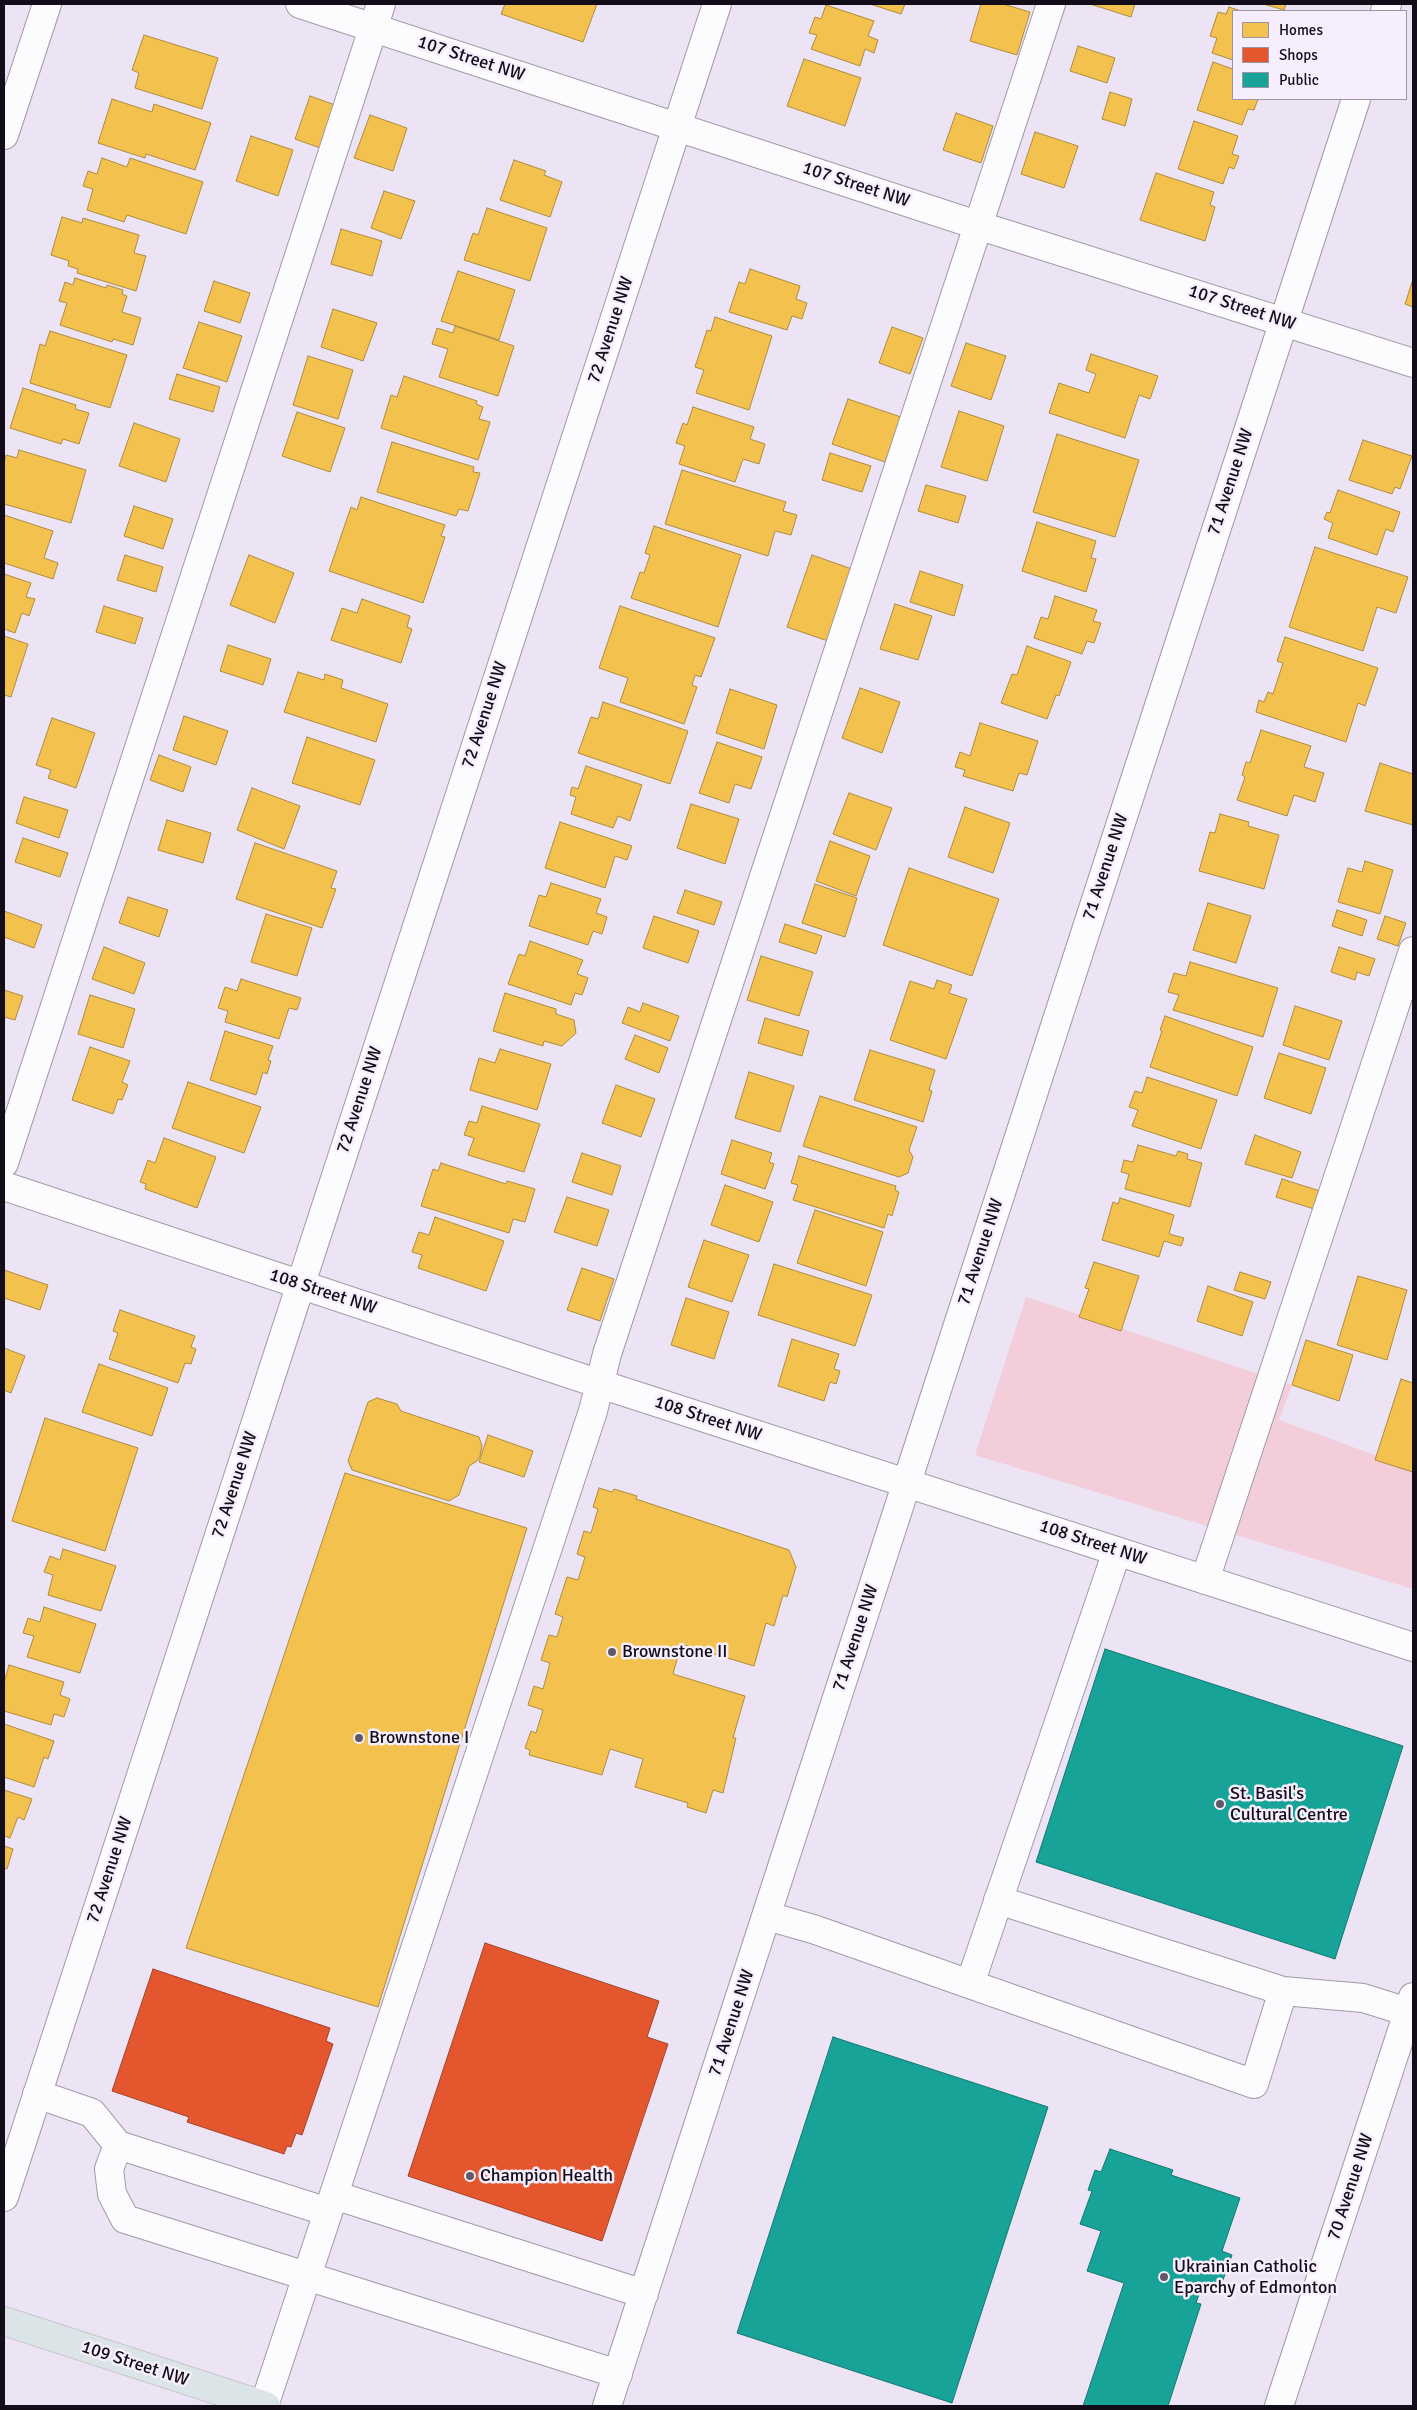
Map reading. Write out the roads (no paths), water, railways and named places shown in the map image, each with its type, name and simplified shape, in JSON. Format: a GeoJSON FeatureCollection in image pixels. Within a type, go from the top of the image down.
{"type":"FeatureCollection","features":[{"type":"Feature","properties":{"kind":"main road","name":"109 Street NW"},"geometry":{"type":"LineString","coordinates":[[4,2321],[265,2406]]}},
{"type":"Feature","properties":{"kind":"street"},"geometry":{"type":"LineString","coordinates":[[4,135],[47,4]]}},
{"type":"Feature","properties":{"kind":"street","name":"107 Street NW"},"geometry":{"type":"LineString","coordinates":[[300,4],[377,16],[677,126],[977,225],[1413,364]]}},
{"type":"Feature","properties":{"kind":"street","name":"72 Avenue NW"},"geometry":{"type":"LineString","coordinates":[[4,2196],[717,4]]}},
{"type":"Feature","properties":{"kind":"street"},"geometry":{"type":"LineString","coordinates":[[265,2406],[593,1412],[607,1354],[1051,4]]}},
{"type":"Feature","properties":{"kind":"street"},"geometry":{"type":"LineString","coordinates":[[4,1163],[377,16]]}},
{"type":"Feature","properties":{"kind":"street","name":"71 Avenue NW"},"geometry":{"type":"LineString","coordinates":[[607,2406],[1356,100]]}},
{"type":"Feature","properties":{"kind":"street"},"geometry":{"type":"LineString","coordinates":[[1205,1580],[1413,951]]}},
{"type":"Feature","properties":{"kind":"street","name":"108 Street NW"},"geometry":{"type":"LineString","coordinates":[[4,1186],[600,1384],[1413,1647]]}},
{"type":"Feature","properties":{"kind":"street"},"geometry":{"type":"LineString","coordinates":[[970,1984],[1117,1551]]}},
{"type":"Feature","properties":{"kind":"street"},"geometry":{"type":"LineString","coordinates":[[998,1900],[1283,1991],[1364,1998],[1411,2005]]}},
{"type":"Feature","properties":{"kind":"street"},"geometry":{"type":"LineString","coordinates":[[766,1916],[812,1929],[1254,2084],[1283,1991]]}},
{"type":"Feature","properties":{"kind":"street","name":"70 Avenue NW"},"geometry":{"type":"LineString","coordinates":[[1279,2406],[1411,2005]]}},
{"type":"Feature","properties":{"kind":"street"},"geometry":{"type":"LineString","coordinates":[[37,2094],[92,2113],[118,2145],[331,2203],[644,2294]]}},
{"type":"Feature","properties":{"kind":"street"},"geometry":{"type":"LineString","coordinates":[[118,2145],[109,2169],[112,2194],[125,2219],[307,2278],[618,2374]]}},
{"type":"Feature","properties":{"kind":"place","name":"Brownstone II"},"geometry":{"type":"Point","coordinates":[612,1652]}},
{"type":"Feature","properties":{"kind":"place","name":"Brownstone I"},"geometry":{"type":"Point","coordinates":[359,1738]}},
{"type":"Feature","properties":{"kind":"place","name":"St. Basil's Cultural Centre"},"geometry":{"type":"Point","coordinates":[1220,1804]}},
{"type":"Feature","properties":{"kind":"place","name":"Champion Health"},"geometry":{"type":"Point","coordinates":[470,2176]}},
{"type":"Feature","properties":{"kind":"place","name":"Ukrainian Catholic Eparchy of Edmonton"},"geometry":{"type":"Point","coordinates":[1164,2277]}}]}
